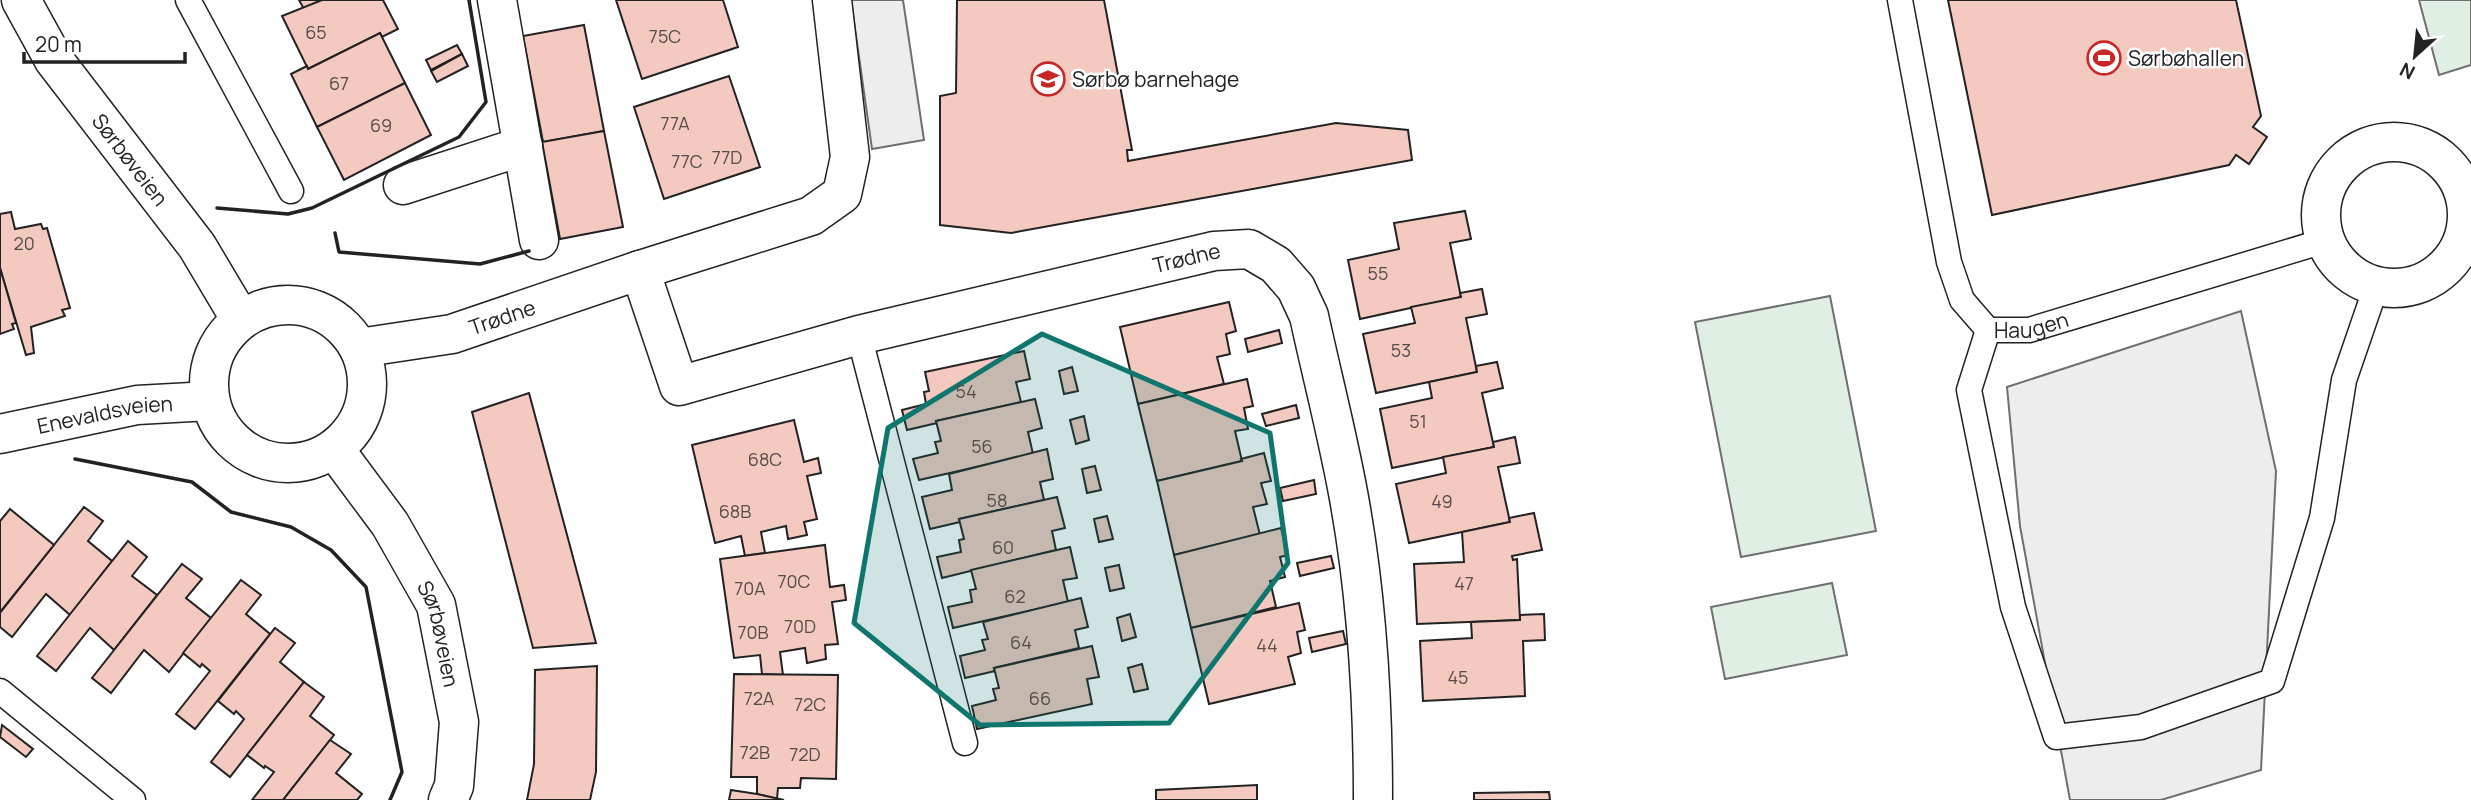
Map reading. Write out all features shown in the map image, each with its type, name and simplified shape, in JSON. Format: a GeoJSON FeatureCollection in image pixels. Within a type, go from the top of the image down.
{"type":"FeatureCollection","features":[{"type":"Feature","properties":{"kind":"street","name":"Sørbøveien"},"geometry":{"type":"LineString","coordinates":[[20,0],[54,60],[197,246],[241,320]]}},
{"type":"Feature","properties":{"kind":"street"},"geometry":{"type":"LineString","coordinates":[[497,0],[539,240]]}},
{"type":"Feature","properties":{"kind":"street","name":"Trødne"},"geometry":{"type":"LineString","coordinates":[[359,348],[452,334],[811,216],[842,194],[850,157],[832,0]]}},
{"type":"Feature","properties":{"kind":"street"},"geometry":{"type":"LineString","coordinates":[[2399,142],[2423,148],[2465,179],[2466,228],[2458,250],[2444,270],[2424,283],[2401,288],[2376,287],[2354,278],[2337,261],[2324,241],[2320,217],[2324,192],[2335,171],[2353,154],[2375,144],[2399,142]]}},
{"type":"Feature","properties":{"kind":"street"},"geometry":{"type":"LineString","coordinates":[[402,185],[523,146]]}},
{"type":"Feature","properties":{"kind":"street","name":"Trødne"},"geometry":{"type":"LineString","coordinates":[[640,270],[679,386],[859,335],[1214,251],[1249,250],[1276,265],[1296,288],[1309,316],[1349,498],[1366,624],[1373,730],[1373,800]]}},
{"type":"Feature","properties":{"kind":"street"},"geometry":{"type":"LineString","coordinates":[[293,305],[320,311],[343,326],[359,348],[367,369],[368,392],[363,414],[352,434],[335,450],[311,461],[284,465],[257,458],[234,443],[218,422],[210,401],[208,378],[214,355],[225,336],[241,320],[266,307],[293,305]]}},
{"type":"Feature","properties":{"kind":"street","name":"Enevaldsveien"},"geometry":{"type":"LineString","coordinates":[[0,434],[137,405],[210,401]]}},
{"type":"Feature","properties":{"kind":"street","name":"Sørbøveien"},"geometry":{"type":"LineString","coordinates":[[335,450],[390,524],[436,606],[459,722],[454,786],[448,800]]}},
{"type":"Feature","properties":{"kind":"lane"},"geometry":{"type":"LineString","coordinates":[[188,0],[290,191]]}},
{"type":"Feature","properties":{"kind":"lane","name":"Haugen"},"geometry":{"type":"LineString","coordinates":[[1900,0],[1949,262],[1962,300],[1988,330],[2029,330],[2324,241]]}},
{"type":"Feature","properties":{"kind":"lane"},"geometry":{"type":"LineString","coordinates":[[1988,330],[1969,390],[2013,607],[2056,737],[2141,727],[2272,681],[2322,518],[2344,380],[2376,287]]}},
{"type":"Feature","properties":{"kind":"lane"},"geometry":{"type":"LineString","coordinates":[[859,335],[965,743]]}},
{"type":"Feature","properties":{"kind":"lane"},"geometry":{"type":"LineString","coordinates":[[0,691],[133,800]]}},
{"type":"Feature","properties":{"kind":"highlighted area"},"geometry":{"type":"Polygon","coordinates":[[[1042,334],[1270,433],[1288,563],[1169,723],[980,725],[854,623],[888,428],[1042,334]]]}},
{"type":"Feature","properties":{"kind":"green space"},"geometry":{"type":"Polygon","coordinates":[[[2419,0],[2471,0],[2471,65],[2439,75],[2419,0]]]}},
{"type":"Feature","properties":{"kind":"green space"},"geometry":{"type":"Polygon","coordinates":[[[1830,296],[1876,531],[1741,557],[1695,322],[1830,296]]]}},
{"type":"Feature","properties":{"kind":"green space"},"geometry":{"type":"Polygon","coordinates":[[[1832,583],[1847,655],[1725,679],[1711,607],[1832,583]]]}},
{"type":"Feature","properties":{"kind":"shaded area"},"geometry":{"type":"Polygon","coordinates":[[[851,0],[903,0],[924,140],[872,149],[851,0]]]}},
{"type":"Feature","properties":{"kind":"shaded area"},"geometry":{"type":"Polygon","coordinates":[[[2241,311],[2276,471],[2261,770],[2161,800],[2070,800],[2020,526],[2007,387],[2241,311]]]}},
{"type":"Feature","properties":{"kind":"building"},"geometry":{"type":"Polygon","coordinates":[[[299,0],[322,0],[304,9],[299,0]]]}},
{"type":"Feature","properties":{"kind":"building"},"geometry":{"type":"Polygon","coordinates":[[[322,0],[383,0],[398,29],[382,37],[380,33],[308,69],[282,16],[322,0]]]}},
{"type":"Feature","properties":{"kind":"building"},"geometry":{"type":"Polygon","coordinates":[[[616,0],[723,0],[738,47],[642,79],[616,0]]]}},
{"type":"Feature","properties":{"kind":"building"},"geometry":{"type":"Polygon","coordinates":[[[957,0],[1104,0],[1132,150],[1127,150],[1128,161],[1336,123],[1408,130],[1412,160],[1011,233],[940,225],[940,96],[956,93],[957,0]]]}},
{"type":"Feature","properties":{"kind":"building","name":"Sørbøhallen"},"geometry":{"type":"Polygon","coordinates":[[[1948,0],[2236,0],[2261,116],[2253,127],[2267,137],[2249,164],[2236,155],[2229,165],[1992,215],[1948,0]]]}},
{"type":"Feature","properties":{"kind":"building"},"geometry":{"type":"Polygon","coordinates":[[[584,25],[604,131],[543,142],[523,36],[584,25]]]}},
{"type":"Feature","properties":{"kind":"building"},"geometry":{"type":"Polygon","coordinates":[[[380,33],[405,83],[317,127],[291,74],[307,66],[308,69],[380,33]]]}},
{"type":"Feature","properties":{"kind":"building"},"geometry":{"type":"Polygon","coordinates":[[[457,45],[462,54],[431,70],[426,60],[457,45]]]}},
{"type":"Feature","properties":{"kind":"building"},"geometry":{"type":"Polygon","coordinates":[[[462,54],[468,66],[437,82],[431,71],[462,54]]]}},
{"type":"Feature","properties":{"kind":"building"},"geometry":{"type":"Polygon","coordinates":[[[729,76],[760,167],[664,199],[634,107],[729,76]]]}},
{"type":"Feature","properties":{"kind":"building"},"geometry":{"type":"Polygon","coordinates":[[[405,83],[431,135],[344,180],[317,127],[405,83]]]}},
{"type":"Feature","properties":{"kind":"building"},"geometry":{"type":"Polygon","coordinates":[[[604,131],[623,227],[560,239],[542,142],[604,131]]]}},
{"type":"Feature","properties":{"kind":"building"},"geometry":{"type":"Polygon","coordinates":[[[1465,211],[1471,239],[1450,243],[1461,297],[1360,319],[1348,260],[1399,249],[1394,223],[1465,211]]]}},
{"type":"Feature","properties":{"kind":"building"},"geometry":{"type":"Polygon","coordinates":[[[11,212],[15,229],[41,224],[43,229],[47,228],[70,308],[62,310],[65,316],[31,327],[34,353],[26,355],[0,268],[0,214],[11,212]]]}},
{"type":"Feature","properties":{"kind":"building"},"geometry":{"type":"Polygon","coordinates":[[[0,268],[16,323],[12,324],[14,329],[0,334],[0,268]]]}},
{"type":"Feature","properties":{"kind":"building"},"geometry":{"type":"Polygon","coordinates":[[[1482,289],[1487,314],[1466,318],[1477,372],[1376,393],[1363,334],[1415,323],[1411,307],[1461,297],[1460,293],[1482,289]]]}},
{"type":"Feature","properties":{"kind":"building"},"geometry":{"type":"Polygon","coordinates":[[[1229,302],[1236,331],[1226,334],[1230,354],[1217,357],[1224,384],[1138,404],[1120,327],[1229,302]]]}},
{"type":"Feature","properties":{"kind":"building"},"geometry":{"type":"Polygon","coordinates":[[[1279,330],[1282,343],[1248,352],[1245,339],[1279,330]]]}},
{"type":"Feature","properties":{"kind":"building"},"geometry":{"type":"Polygon","coordinates":[[[1024,351],[1030,379],[1016,382],[1021,402],[907,430],[902,410],[926,404],[924,392],[929,391],[925,372],[1024,351]]]}},
{"type":"Feature","properties":{"kind":"building"},"geometry":{"type":"Polygon","coordinates":[[[1497,362],[1503,388],[1482,393],[1494,447],[1392,468],[1380,409],[1432,398],[1429,382],[1477,372],[1476,366],[1497,362]]]}},
{"type":"Feature","properties":{"kind":"building"},"geometry":{"type":"Polygon","coordinates":[[[1072,367],[1078,391],[1064,394],[1059,371],[1072,367]]]}},
{"type":"Feature","properties":{"kind":"building"},"geometry":{"type":"Polygon","coordinates":[[[1247,379],[1253,406],[1244,408],[1248,429],[1235,431],[1242,461],[1157,481],[1138,404],[1247,379]]]}},
{"type":"Feature","properties":{"kind":"building"},"geometry":{"type":"Polygon","coordinates":[[[529,393],[596,643],[533,648],[472,412],[529,393]]]}},
{"type":"Feature","properties":{"kind":"building"},"geometry":{"type":"Polygon","coordinates":[[[1035,399],[1042,428],[1028,432],[1033,454],[919,480],[913,459],[938,453],[935,442],[941,441],[936,421],[1035,399]]]}},
{"type":"Feature","properties":{"kind":"building"},"geometry":{"type":"Polygon","coordinates":[[[1296,405],[1299,418],[1266,426],[1262,414],[1296,405]]]}},
{"type":"Feature","properties":{"kind":"building"},"geometry":{"type":"Polygon","coordinates":[[[1084,416],[1089,440],[1076,444],[1070,420],[1084,416]]]}},
{"type":"Feature","properties":{"kind":"building"},"geometry":{"type":"Polygon","coordinates":[[[794,420],[804,462],[818,458],[821,473],[807,476],[817,519],[804,522],[807,535],[788,539],[786,526],[761,532],[765,553],[745,556],[741,536],[715,543],[692,445],[794,420]]]}},
{"type":"Feature","properties":{"kind":"building"},"geometry":{"type":"Polygon","coordinates":[[[1515,437],[1520,463],[1498,467],[1510,522],[1409,543],[1396,484],[1446,473],[1443,457],[1494,447],[1493,442],[1515,437]]]}},
{"type":"Feature","properties":{"kind":"building"},"geometry":{"type":"Polygon","coordinates":[[[1047,449],[1053,479],[1040,482],[1044,500],[959,519],[960,522],[930,529],[922,497],[952,490],[949,474],[1047,449]]]}},
{"type":"Feature","properties":{"kind":"building"},"geometry":{"type":"Polygon","coordinates":[[[1264,453],[1271,481],[1261,483],[1267,504],[1253,507],[1260,535],[1174,555],[1157,481],[1242,461],[1241,459],[1264,453]]]}},
{"type":"Feature","properties":{"kind":"building"},"geometry":{"type":"Polygon","coordinates":[[[1095,466],[1101,490],[1087,493],[1082,469],[1095,466]]]}},
{"type":"Feature","properties":{"kind":"building"},"geometry":{"type":"Polygon","coordinates":[[[1314,480],[1316,494],[1283,501],[1280,488],[1314,480]]]}},
{"type":"Feature","properties":{"kind":"building"},"geometry":{"type":"Polygon","coordinates":[[[1057,497],[1065,528],[1052,531],[1056,550],[942,578],[937,557],[961,552],[959,540],[964,539],[959,519],[1057,497]]]}},
{"type":"Feature","properties":{"kind":"building"},"geometry":{"type":"Polygon","coordinates":[[[84,507],[103,521],[88,541],[112,561],[70,615],[46,594],[12,637],[0,627],[0,613],[84,507]]]}},
{"type":"Feature","properties":{"kind":"building"},"geometry":{"type":"Polygon","coordinates":[[[10,509],[54,545],[0,612],[0,521],[10,509]]]}},
{"type":"Feature","properties":{"kind":"building"},"geometry":{"type":"Polygon","coordinates":[[[1534,513],[1542,550],[1512,556],[1513,560],[1517,559],[1520,620],[1417,624],[1414,564],[1464,562],[1462,532],[1510,522],[1509,518],[1534,513]]]}},
{"type":"Feature","properties":{"kind":"building"},"geometry":{"type":"Polygon","coordinates":[[[1107,516],[1113,539],[1099,542],[1094,519],[1107,516]]]}},
{"type":"Feature","properties":{"kind":"building"},"geometry":{"type":"Polygon","coordinates":[[[1281,528],[1288,555],[1280,557],[1285,577],[1270,581],[1276,607],[1191,628],[1174,555],[1281,528]]]}},
{"type":"Feature","properties":{"kind":"building"},"geometry":{"type":"Polygon","coordinates":[[[128,541],[147,557],[132,576],[157,595],[114,650],[90,628],[56,671],[37,656],[128,541]]]}},
{"type":"Feature","properties":{"kind":"building"},"geometry":{"type":"Polygon","coordinates":[[[825,545],[830,587],[844,585],[846,600],[832,602],[838,644],[825,645],[826,659],[807,663],[805,648],[780,652],[783,675],[762,674],[760,655],[734,658],[720,559],[825,545]]]}},
{"type":"Feature","properties":{"kind":"building"},"geometry":{"type":"Polygon","coordinates":[[[1070,547],[1077,578],[1063,580],[1068,602],[953,628],[948,607],[972,602],[970,590],[976,589],[971,570],[1070,547]]]}},
{"type":"Feature","properties":{"kind":"building"},"geometry":{"type":"Polygon","coordinates":[[[1331,556],[1334,568],[1300,576],[1297,563],[1331,556]]]}},
{"type":"Feature","properties":{"kind":"building"},"geometry":{"type":"Polygon","coordinates":[[[182,564],[202,579],[186,598],[211,618],[169,672],[144,650],[111,693],[92,678],[182,564]]]}},
{"type":"Feature","properties":{"kind":"building"},"geometry":{"type":"Polygon","coordinates":[[[1119,565],[1124,588],[1110,591],[1105,568],[1119,565]]]}},
{"type":"Feature","properties":{"kind":"building"},"geometry":{"type":"Polygon","coordinates":[[[241,580],[261,595],[246,614],[270,634],[195,729],[176,714],[210,671],[202,664],[200,667],[183,653],[241,580]]]}},
{"type":"Feature","properties":{"kind":"building"},"geometry":{"type":"Polygon","coordinates":[[[1081,598],[1088,627],[1075,630],[1079,648],[994,668],[995,671],[965,678],[960,656],[985,650],[982,640],[988,639],[983,622],[1081,598]]]}},
{"type":"Feature","properties":{"kind":"building"},"geometry":{"type":"Polygon","coordinates":[[[1299,603],[1305,630],[1297,632],[1301,653],[1288,657],[1295,684],[1209,704],[1191,628],[1299,603]]]}},
{"type":"Feature","properties":{"kind":"building"},"geometry":{"type":"Polygon","coordinates":[[[1130,614],[1136,637],[1122,641],[1117,618],[1130,614]]]}},
{"type":"Feature","properties":{"kind":"building"},"geometry":{"type":"Polygon","coordinates":[[[1544,614],[1545,640],[1523,641],[1525,696],[1423,701],[1420,641],[1472,638],[1471,622],[1520,620],[1520,615],[1544,614]]]}},
{"type":"Feature","properties":{"kind":"building"},"geometry":{"type":"Polygon","coordinates":[[[275,628],[295,643],[280,662],[304,682],[230,777],[211,762],[244,719],[218,701],[275,628]]]}},
{"type":"Feature","properties":{"kind":"building"},"geometry":{"type":"Polygon","coordinates":[[[1343,631],[1346,644],[1312,652],[1309,638],[1343,631]]]}},
{"type":"Feature","properties":{"kind":"building"},"geometry":{"type":"Polygon","coordinates":[[[1092,646],[1099,677],[1087,679],[1092,704],[977,729],[972,706],[996,700],[993,689],[999,688],[994,668],[1092,646]]]}},
{"type":"Feature","properties":{"kind":"building"},"geometry":{"type":"Polygon","coordinates":[[[1142,664],[1148,689],[1134,692],[1128,668],[1142,664]]]}},
{"type":"Feature","properties":{"kind":"building"},"geometry":{"type":"Polygon","coordinates":[[[597,666],[596,772],[590,800],[527,800],[534,764],[535,670],[597,666]]]}},
{"type":"Feature","properties":{"kind":"building"},"geometry":{"type":"Polygon","coordinates":[[[734,674],[838,675],[836,779],[801,778],[800,788],[778,788],[777,799],[757,794],[757,777],[731,777],[734,674]]]}},
{"type":"Feature","properties":{"kind":"building"},"geometry":{"type":"Polygon","coordinates":[[[304,682],[324,697],[310,716],[334,735],[283,800],[252,800],[274,772],[247,755],[304,682]]]}},
{"type":"Feature","properties":{"kind":"building"},"geometry":{"type":"Polygon","coordinates":[[[2,725],[33,749],[26,757],[0,737],[2,725]]]}},
{"type":"Feature","properties":{"kind":"building"},"geometry":{"type":"Polygon","coordinates":[[[330,740],[351,754],[336,773],[362,794],[357,800],[283,800],[330,740]]]}},
{"type":"Feature","properties":{"kind":"building"},"geometry":{"type":"Polygon","coordinates":[[[1257,785],[1257,800],[1156,800],[1156,790],[1257,785]]]}},
{"type":"Feature","properties":{"kind":"building"},"geometry":{"type":"Polygon","coordinates":[[[731,790],[757,794],[784,800],[729,800],[731,790]]]}},
{"type":"Feature","properties":{"kind":"building"},"geometry":{"type":"Polygon","coordinates":[[[1549,792],[1550,800],[1474,800],[1474,793],[1549,792]]]}},
{"type":"Feature","properties":{"kind":"wall"},"geometry":{"type":"LineString","coordinates":[[217,208],[288,214],[312,208],[459,137],[486,102],[469,0]]}},
{"type":"Feature","properties":{"kind":"wall"},"geometry":{"type":"LineString","coordinates":[[335,233],[339,252],[480,264],[529,251]]}},
{"type":"Feature","properties":{"kind":"wall"},"geometry":{"type":"LineString","coordinates":[[75,459],[192,482],[231,512],[291,527],[331,550],[366,587],[402,772],[390,800]]}},
{"type":"Feature","properties":{"kind":"place","name":"Sørbøhallen"},"geometry":{"type":"Point","coordinates":[2104,58]}},
{"type":"Feature","properties":{"kind":"place","name":"Sørbø barnehage"},"geometry":{"type":"Point","coordinates":[1048,79]}}]}
